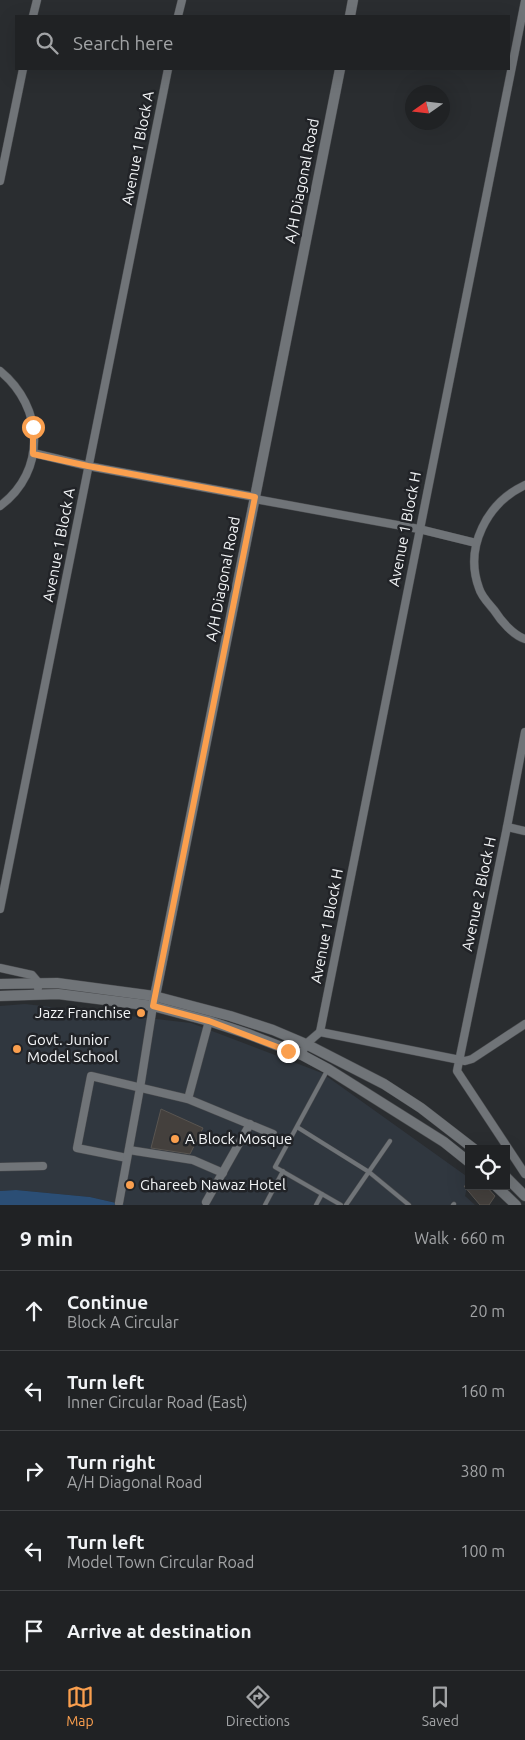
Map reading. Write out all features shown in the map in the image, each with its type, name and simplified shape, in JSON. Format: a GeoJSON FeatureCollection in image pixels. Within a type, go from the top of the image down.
{"type":"FeatureCollection","features":[{"type":"Feature","properties":{"kind":"main road"},"geometry":{"type":"LineString","coordinates":[[350,15],[353,0]]}},
{"type":"Feature","properties":{"kind":"main road","name":"A/H Diagonal Road"},"geometry":{"type":"LineString","coordinates":[[154,1001],[340,70]]}},
{"type":"Feature","properties":{"kind":"main road"},"geometry":{"type":"LineString","coordinates":[[0,984],[38,982],[81,985],[247,1022],[273,1030],[306,1044],[384,1084],[421,1108],[469,1145]]}},
{"type":"Feature","properties":{"kind":"main road"},"geometry":{"type":"LineString","coordinates":[[0,996],[37,994],[154,1001],[302,1055],[328,1069],[444,1142],[465,1159]]}},
{"type":"Feature","properties":{"kind":"main road"},"geometry":{"type":"LineString","coordinates":[[510,1181],[525,1196]]}},
{"type":"Feature","properties":{"kind":"main road"},"geometry":{"type":"LineString","coordinates":[[500,1190],[516,1205]]}},
{"type":"Feature","properties":{"kind":"street"},"geometry":{"type":"LineString","coordinates":[[33,15],[37,0]]}},
{"type":"Feature","properties":{"kind":"street"},"geometry":{"type":"LineString","coordinates":[[178,15],[182,0]]}},
{"type":"Feature","properties":{"kind":"street","name":"Avenue 1 Block H"},"geometry":{"type":"LineString","coordinates":[[320,1032],[525,2]]}},
{"type":"Feature","properties":{"kind":"street"},"geometry":{"type":"LineString","coordinates":[[0,179],[23,70]]}},
{"type":"Feature","properties":{"kind":"street","name":"Avenue 1 Block A"},"geometry":{"type":"LineString","coordinates":[[0,909],[168,70]]}},
{"type":"Feature","properties":{"kind":"street"},"geometry":{"type":"LineString","coordinates":[[0,371],[22,395],[30,410],[34,433],[33,454],[27,471],[20,483],[0,506]]}},
{"type":"Feature","properties":{"kind":"street"},"geometry":{"type":"LineString","coordinates":[[33,454],[419,529],[476,543]]}},
{"type":"Feature","properties":{"kind":"street"},"geometry":{"type":"LineString","coordinates":[[525,485],[512,491],[495,507],[483,524],[476,543],[474,566],[479,590],[498,616],[518,636],[525,639]]}},
{"type":"Feature","properties":{"kind":"street","name":"Avenue 2 Block H"},"geometry":{"type":"LineString","coordinates":[[459,1061],[525,732]]}},
{"type":"Feature","properties":{"kind":"street"},"geometry":{"type":"LineString","coordinates":[[507,827],[525,831]]}},
{"type":"Feature","properties":{"kind":"street"},"geometry":{"type":"LineString","coordinates":[[0,968],[32,975],[38,982],[37,994]]}},
{"type":"Feature","properties":{"kind":"street"},"geometry":{"type":"LineString","coordinates":[[119,1203],[154,1001]]}},
{"type":"Feature","properties":{"kind":"street"},"geometry":{"type":"LineString","coordinates":[[188,1099],[209,1021]]}},
{"type":"Feature","properties":{"kind":"street"},"geometry":{"type":"LineString","coordinates":[[302,1055],[306,1044],[320,1032],[459,1061],[469,1061],[525,1024]]}},
{"type":"Feature","properties":{"kind":"street"},"geometry":{"type":"LineString","coordinates":[[459,1061],[458,1075],[525,1174]]}},
{"type":"Feature","properties":{"kind":"street"},"geometry":{"type":"LineString","coordinates":[[223,1173],[193,1160],[77,1148],[91,1076],[188,1099],[273,1134]]}},
{"type":"Feature","properties":{"kind":"street"},"geometry":{"type":"LineString","coordinates":[[206,1202],[250,1124]]}},
{"type":"Feature","properties":{"kind":"street"},"geometry":{"type":"LineString","coordinates":[[0,1167],[43,1166]]}},
{"type":"Feature","properties":{"kind":"lane"},"geometry":{"type":"LineString","coordinates":[[328,1069],[275,1167],[340,1205]]}},
{"type":"Feature","properties":{"kind":"lane"},"geometry":{"type":"LineString","coordinates":[[297,1127],[369,1172],[409,1205]]}},
{"type":"Feature","properties":{"kind":"lane"},"geometry":{"type":"LineString","coordinates":[[346,1205],[390,1141]]}},
{"type":"Feature","properties":{"kind":"lane"},"geometry":{"type":"LineString","coordinates":[[265,1205],[283,1171]]}},
{"type":"Feature","properties":{"kind":"lane"},"geometry":{"type":"LineString","coordinates":[[316,1205],[322,1194]]}},
{"type":"Feature","properties":{"kind":"shaded area"},"geometry":{"type":"Polygon","coordinates":[[[25,1004],[191,1023],[322,1073],[465,1175],[465,1196],[475,1205],[125,1205],[90,1197],[16,1190],[0,1191],[0,1006],[25,1004]]]}},
{"type":"Feature","properties":{"kind":"shaded area"},"geometry":{"type":"Polygon","coordinates":[[[16,1190],[90,1197],[125,1205],[0,1205],[0,1191],[16,1190]]]}},
{"type":"Feature","properties":{"kind":"building","name":"A Block Mosque"},"geometry":{"type":"Polygon","coordinates":[[[161,1109],[203,1128],[190,1154],[151,1148],[161,1109]]]}},
{"type":"Feature","properties":{"kind":"building"},"geometry":{"type":"Polygon","coordinates":[[[467,1190],[490,1190],[495,1196],[489,1205],[480,1205],[467,1190]]]}},
{"type":"Feature","properties":{"kind":"place","name":"Jazz Franchise"},"geometry":{"type":"Point","coordinates":[141,1013]}},
{"type":"Feature","properties":{"kind":"place","name":"Govt. Junior Model School"},"geometry":{"type":"Point","coordinates":[17,1049]}},
{"type":"Feature","properties":{"kind":"place","name":"A Block Mosque"},"geometry":{"type":"Point","coordinates":[175,1139]}},
{"type":"Feature","properties":{"kind":"place","name":"Ghareeb Nawaz Hotel"},"geometry":{"type":"Point","coordinates":[130,1185]}},
{"type":"Feature","properties":{"kind":"route"},"geometry":{"type":"LineString","coordinates":[[33,427],[33,454],[255,497],[153,1006],[209,1021],[248,1034],[288,1051]]}}]}
